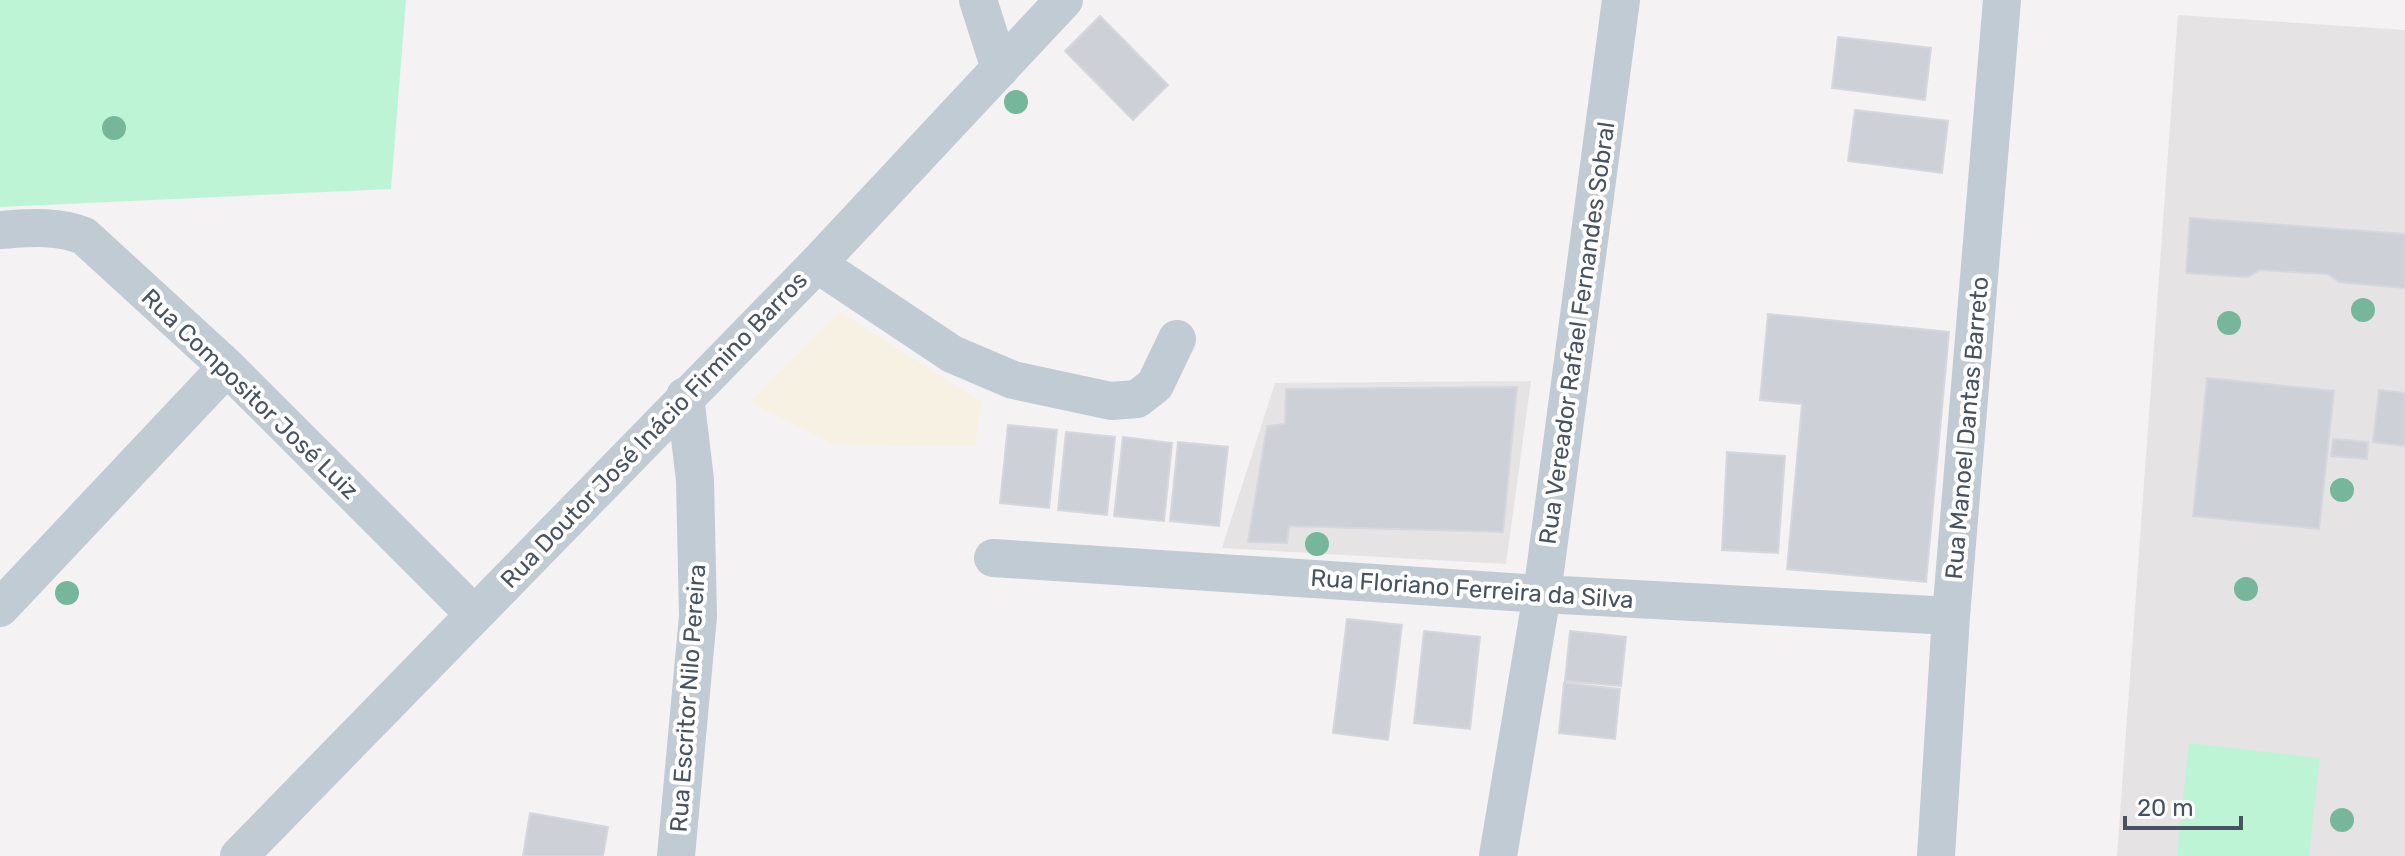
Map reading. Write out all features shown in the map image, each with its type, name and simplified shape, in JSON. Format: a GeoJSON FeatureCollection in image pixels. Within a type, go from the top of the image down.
{"type":"FeatureCollection","features":[{"type":"Feature","properties":{"kind":"street"},"geometry":{"type":"LineString","coordinates":[[978,0],[1000,69]]}},
{"type":"Feature","properties":{"kind":"street","name":"Rua Doutor José Inácio Firmino Barros"},"geometry":{"type":"LineString","coordinates":[[239,856],[817,264],[1064,0]]}},
{"type":"Feature","properties":{"kind":"street","name":"Rua Vereador Rafael Fernandes Sobral"},"geometry":{"type":"LineString","coordinates":[[1498,856],[1542,594],[1621,0]]}},
{"type":"Feature","properties":{"kind":"street","name":"Rua Manoel Dantas Barreto"},"geometry":{"type":"LineString","coordinates":[[1936,856],[1951,616],[2002,0]]}},
{"type":"Feature","properties":{"kind":"street","name":"Rua Compositor José Luiz"},"geometry":{"type":"LineString","coordinates":[[0,230],[46,227],[84,236],[227,367],[474,614]]}},
{"type":"Feature","properties":{"kind":"street"},"geometry":{"type":"LineString","coordinates":[[817,264],[952,354],[1013,380],[1111,401],[1137,399],[1155,385],[1177,339]]}},
{"type":"Feature","properties":{"kind":"street"},"geometry":{"type":"LineString","coordinates":[[0,608],[227,367]]}},
{"type":"Feature","properties":{"kind":"street","name":"Rua Escritor Nilo Pereira"},"geometry":{"type":"LineString","coordinates":[[676,856],[698,616],[695,480],[685,396]]}},
{"type":"Feature","properties":{"kind":"street","name":"Rua Floriano Ferreira da Silva"},"geometry":{"type":"LineString","coordinates":[[993,558],[1542,594],[1951,616]]}},
{"type":"Feature","properties":{"kind":"shaded area"},"geometry":{"type":"Polygon","coordinates":[[[2178,15],[2405,30],[2405,856],[2117,856],[2178,15]]]}},
{"type":"Feature","properties":{"kind":"shaded area"},"geometry":{"type":"Polygon","coordinates":[[[1531,381],[1506,564],[1222,548],[1275,383],[1531,381]]]}},
{"type":"Feature","properties":{"kind":"green space"},"geometry":{"type":"Polygon","coordinates":[[[0,0],[406,0],[391,189],[0,207],[0,0]]]}},
{"type":"Feature","properties":{"kind":"green space"},"geometry":{"type":"Polygon","coordinates":[[[2189,743],[2320,758],[2309,856],[2177,856],[2189,743]]]}},
{"type":"Feature","properties":{"kind":"sand"},"geometry":{"type":"Polygon","coordinates":[[[839,312],[982,402],[975,446],[834,444],[750,402],[839,312]]]}},
{"type":"Feature","properties":{"kind":"building"},"geometry":{"type":"Polygon","coordinates":[[[1100,16],[1168,85],[1133,120],[1065,51],[1100,16]]]}},
{"type":"Feature","properties":{"kind":"building"},"geometry":{"type":"Polygon","coordinates":[[[1838,37],[1931,48],[1925,100],[1832,88],[1838,37]]]}},
{"type":"Feature","properties":{"kind":"building"},"geometry":{"type":"Polygon","coordinates":[[[1855,110],[1948,121],[1942,173],[1848,161],[1855,110]]]}},
{"type":"Feature","properties":{"kind":"building"},"geometry":{"type":"Polygon","coordinates":[[[2190,218],[2405,234],[2405,288],[2339,282],[2328,274],[2260,270],[2247,277],[2186,273],[2190,218]]]}},
{"type":"Feature","properties":{"kind":"building"},"geometry":{"type":"Polygon","coordinates":[[[1768,314],[1949,332],[1926,582],[1787,569],[1802,404],[1760,400],[1768,314]]]}},
{"type":"Feature","properties":{"kind":"building"},"geometry":{"type":"Polygon","coordinates":[[[2207,378],[2334,391],[2319,529],[2193,516],[2207,378]]]}},
{"type":"Feature","properties":{"kind":"building"},"geometry":{"type":"Polygon","coordinates":[[[1517,387],[1503,532],[1289,526],[1287,543],[1248,542],[1267,426],[1285,424],[1286,389],[1517,387]]]}},
{"type":"Feature","properties":{"kind":"building"},"geometry":{"type":"Polygon","coordinates":[[[2379,390],[2405,393],[2405,446],[2373,442],[2379,390]]]}},
{"type":"Feature","properties":{"kind":"building"},"geometry":{"type":"Polygon","coordinates":[[[1008,425],[1057,430],[1049,508],[1000,503],[1008,425]]]}},
{"type":"Feature","properties":{"kind":"building"},"geometry":{"type":"Polygon","coordinates":[[[1066,432],[1115,437],[1107,515],[1058,510],[1066,432]]]}},
{"type":"Feature","properties":{"kind":"building"},"geometry":{"type":"Polygon","coordinates":[[[1123,437],[1172,443],[1164,521],[1114,516],[1123,437]]]}},
{"type":"Feature","properties":{"kind":"building"},"geometry":{"type":"Polygon","coordinates":[[[2333,439],[2368,442],[2367,459],[2331,456],[2333,439]]]}},
{"type":"Feature","properties":{"kind":"building"},"geometry":{"type":"Polygon","coordinates":[[[1178,442],[1228,447],[1219,526],[1170,521],[1178,442]]]}},
{"type":"Feature","properties":{"kind":"building"},"geometry":{"type":"Polygon","coordinates":[[[1727,452],[1785,456],[1778,553],[1722,550],[1727,452]]]}},
{"type":"Feature","properties":{"kind":"building"},"geometry":{"type":"Polygon","coordinates":[[[1347,619],[1402,625],[1388,740],[1333,733],[1347,619]]]}},
{"type":"Feature","properties":{"kind":"building"},"geometry":{"type":"Polygon","coordinates":[[[1424,631],[1480,637],[1470,729],[1414,723],[1424,631]]]}},
{"type":"Feature","properties":{"kind":"building"},"geometry":{"type":"Polygon","coordinates":[[[1570,631],[1626,637],[1621,686],[1565,681],[1570,631]]]}},
{"type":"Feature","properties":{"kind":"building"},"geometry":{"type":"Polygon","coordinates":[[[1564,683],[1620,689],[1615,739],[1559,733],[1564,683]]]}},
{"type":"Feature","properties":{"kind":"building"},"geometry":{"type":"Polygon","coordinates":[[[530,813],[608,827],[603,856],[523,856],[530,813]]]}}]}
